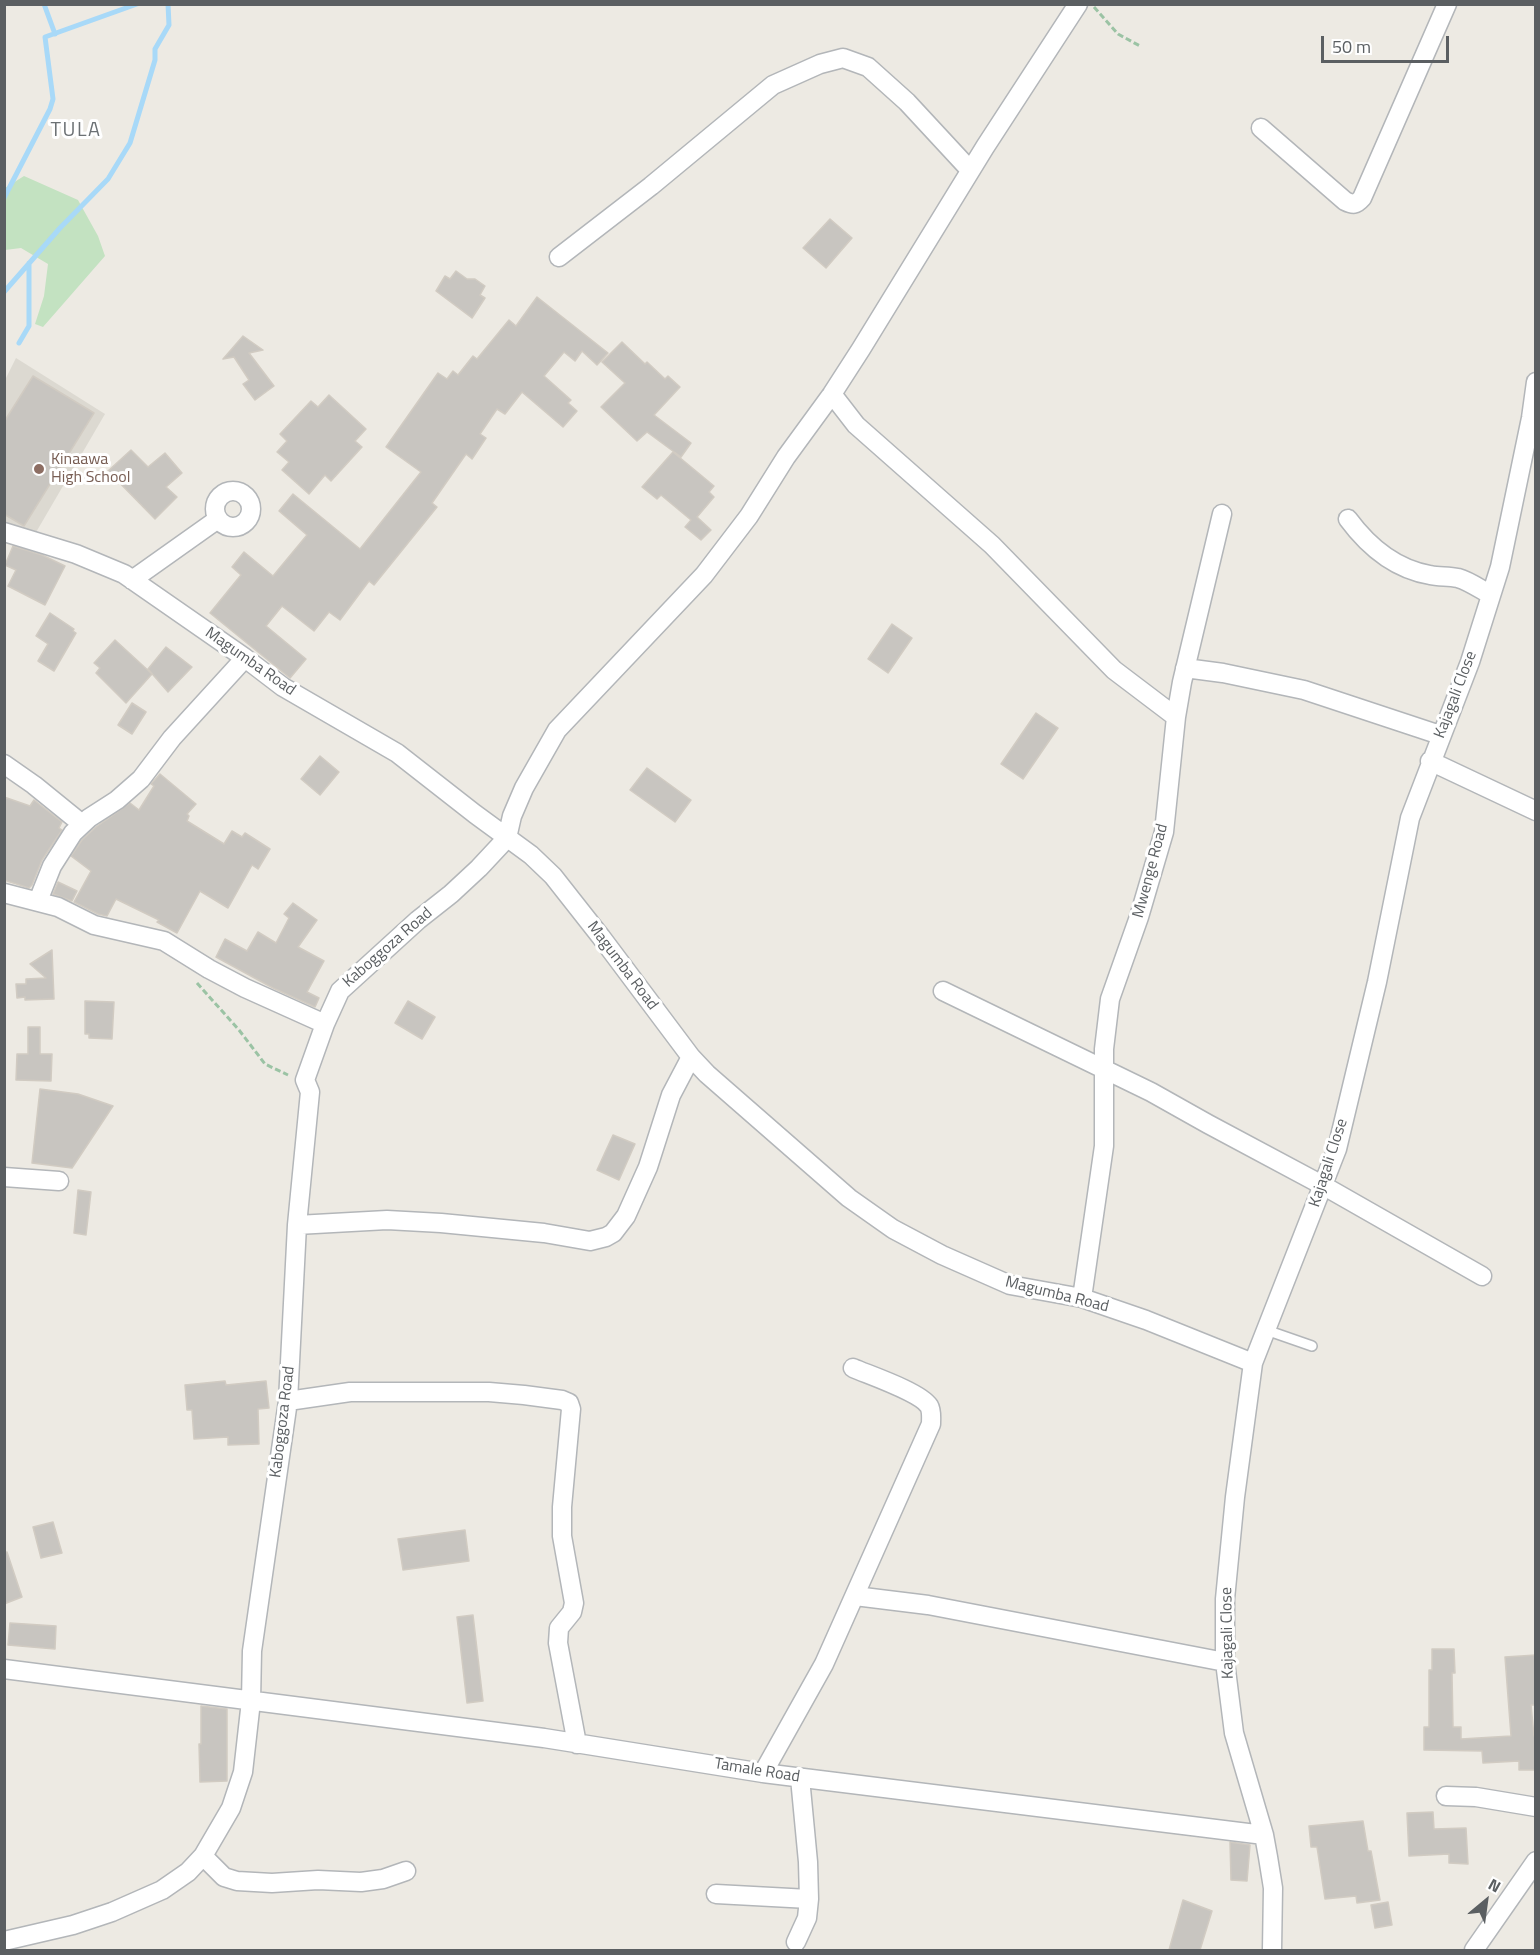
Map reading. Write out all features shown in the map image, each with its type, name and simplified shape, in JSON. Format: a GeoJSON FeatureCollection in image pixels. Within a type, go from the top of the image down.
{"type":"FeatureCollection","features":[{"type":"Feature","properties":{"kind":"street"},"geometry":{"type":"LineString","coordinates":[[507,838],[512,816],[524,788],[557,730],[704,575],[748,516],[786,457],[832,394],[970,170],[1078,4]]}},
{"type":"Feature","properties":{"kind":"street"},"geometry":{"type":"LineString","coordinates":[[1261,128],[1345,201],[1356,204],[1362,198],[1392,133],[1447,4]]}},
{"type":"Feature","properties":{"kind":"street"},"geometry":{"type":"LineString","coordinates":[[559,257],[651,186],[773,86],[820,64],[843,57],[868,67],[907,102],[970,170]]}},
{"type":"Feature","properties":{"kind":"street","name":"Kajagali Close"},"geometry":{"type":"LineString","coordinates":[[1272,1950],[1273,1888],[1264,1835],[1234,1733],[1225,1662],[1225,1599],[1228,1565],[1254,1363],[1337,1149],[1375,993],[1410,818],[1470,662],[1500,567],[1533,418],[1536,382]]}},
{"type":"Feature","properties":{"kind":"street"},"geometry":{"type":"LineString","coordinates":[[832,394],[856,425],[992,544],[1114,670],[1176,717]]}},
{"type":"Feature","properties":{"kind":"street","name":"Mwenge Road"},"geometry":{"type":"LineString","coordinates":[[1082,1298],[1104,1146],[1104,1070],[1110,999],[1139,917],[1164,832],[1176,717],[1185,668],[1222,514]]}},
{"type":"Feature","properties":{"kind":"street"},"geometry":{"type":"LineString","coordinates":[[132,580],[218,519]]}},
{"type":"Feature","properties":{"kind":"street"},"geometry":{"type":"LineString","coordinates":[[1348,519],[1357,532],[1384,557],[1406,569],[1431,576],[1460,579],[1491,595]]}},
{"type":"Feature","properties":{"kind":"street","name":"Magumba Road"},"geometry":{"type":"LineString","coordinates":[[4,532],[76,554],[102,564],[132,580],[283,687],[397,753],[531,855],[553,876],[691,1057],[707,1074],[849,1198],[894,1229],[942,1255],[1010,1285],[1082,1298],[1146,1320],[1254,1363]]}},
{"type":"Feature","properties":{"kind":"street"},"geometry":{"type":"LineString","coordinates":[[38,901],[51,866],[73,833],[141,779],[172,738],[245,658]]}},
{"type":"Feature","properties":{"kind":"street"},"geometry":{"type":"LineString","coordinates":[[1185,668],[1223,673],[1304,690],[1440,735]]}},
{"type":"Feature","properties":{"kind":"street"},"geometry":{"type":"LineString","coordinates":[[1430,761],[1536,811]]}},
{"type":"Feature","properties":{"kind":"street"},"geometry":{"type":"LineString","coordinates":[[4,764],[82,824]]}},
{"type":"Feature","properties":{"kind":"street","name":"Kaboggoza Road"},"geometry":{"type":"LineString","coordinates":[[4,1941],[73,1925],[162,1890],[188,1872],[203,1856],[231,1808],[243,1772],[251,1701],[252,1651],[288,1401],[297,1225],[310,1092],[305,1080],[325,1024],[340,991],[418,920],[451,894],[507,838]]}},
{"type":"Feature","properties":{"kind":"street"},"geometry":{"type":"LineString","coordinates":[[4,893],[58,908],[94,925],[164,941],[208,969],[325,1024]]}},
{"type":"Feature","properties":{"kind":"street"},"geometry":{"type":"LineString","coordinates":[[943,991],[1151,1092],[1324,1186],[1482,1276]]}},
{"type":"Feature","properties":{"kind":"street"},"geometry":{"type":"LineString","coordinates":[[297,1225],[387,1220],[544,1233],[590,1241],[606,1237],[613,1233],[626,1216],[648,1167],[671,1095],[691,1057]]}},
{"type":"Feature","properties":{"kind":"street"},"geometry":{"type":"LineString","coordinates":[[4,1177],[59,1181]]}},
{"type":"Feature","properties":{"kind":"street"},"geometry":{"type":"LineString","coordinates":[[763,1773],[824,1664],[931,1424],[928,1405],[918,1397],[853,1368]]}},
{"type":"Feature","properties":{"kind":"street"},"geometry":{"type":"LineString","coordinates":[[288,1401],[350,1392],[489,1392],[562,1400],[569,1403],[571,1409],[562,1508],[562,1536],[574,1603],[572,1612],[559,1628],[558,1643],[577,1744]]}},
{"type":"Feature","properties":{"kind":"street"},"geometry":{"type":"LineString","coordinates":[[855,1596],[928,1605],[1225,1662]]}},
{"type":"Feature","properties":{"kind":"street","name":"Tamale Road"},"geometry":{"type":"LineString","coordinates":[[4,1669],[577,1744],[800,1778],[1264,1835]]}},
{"type":"Feature","properties":{"kind":"street"},"geometry":{"type":"LineString","coordinates":[[796,1942],[807,1918],[809,1899],[800,1778]]}},
{"type":"Feature","properties":{"kind":"street"},"geometry":{"type":"LineString","coordinates":[[1446,1796],[1476,1797],[1536,1807]]}},
{"type":"Feature","properties":{"kind":"street"},"geometry":{"type":"LineString","coordinates":[[203,1856],[224,1877],[237,1881],[361,1882],[383,1879],[406,1871]]}},
{"type":"Feature","properties":{"kind":"street"},"geometry":{"type":"LineString","coordinates":[[1474,1950],[1536,1861]]}},
{"type":"Feature","properties":{"kind":"street"},"geometry":{"type":"LineString","coordinates":[[716,1894],[809,1899]]}},
{"type":"Feature","properties":{"kind":"lane"},"geometry":{"type":"LineString","coordinates":[[1266,1330],[1312,1346]]}},
{"type":"Feature","properties":{"kind":"path"},"geometry":{"type":"LineString","coordinates":[[1092,4],[1118,34],[1140,46]]}},
{"type":"Feature","properties":{"kind":"path"},"geometry":{"type":"LineString","coordinates":[[192,975],[265,1064],[305,1080]]}},
{"type":"Feature","properties":{"kind":"shaded area","name":"Kinaawa High School"},"geometry":{"type":"Polygon","coordinates":[[[16,358],[105,414],[35,534],[5,523],[5,380],[16,358]]]}},
{"type":"Feature","properties":{"kind":"green space"},"geometry":{"type":"Polygon","coordinates":[[[24,176],[78,200],[98,236],[105,256],[43,327],[35,324],[44,296],[48,264],[21,248],[5,250],[5,188],[24,176]]]}},
{"type":"Feature","properties":{"kind":"building"},"geometry":{"type":"Polygon","coordinates":[[[830,219],[852,238],[826,268],[803,248],[830,219]]]}},
{"type":"Feature","properties":{"kind":"building"},"geometry":{"type":"Polygon","coordinates":[[[456,271],[467,279],[475,279],[485,286],[480,295],[485,298],[472,318],[436,291],[445,276],[450,279],[456,271]]]}},
{"type":"Feature","properties":{"kind":"building"},"geometry":{"type":"Polygon","coordinates":[[[537,297],[608,353],[597,365],[582,351],[575,361],[564,352],[544,376],[571,400],[568,403],[577,411],[563,427],[522,392],[505,414],[497,409],[480,434],[486,438],[472,459],[466,454],[432,503],[437,507],[374,585],[369,581],[340,620],[329,612],[314,631],[282,606],[266,626],[306,659],[290,678],[210,613],[241,575],[232,567],[244,552],[273,576],[307,535],[279,511],[293,494],[360,549],[421,472],[386,447],[438,373],[447,379],[453,371],[458,375],[473,356],[477,359],[509,320],[516,326],[537,297]]]}},
{"type":"Feature","properties":{"kind":"building"},"geometry":{"type":"Polygon","coordinates":[[[243,336],[263,350],[249,353],[274,386],[255,400],[243,384],[249,380],[234,357],[223,359],[243,336]]]}},
{"type":"Feature","properties":{"kind":"building"},"geometry":{"type":"Polygon","coordinates":[[[622,342],[645,364],[647,362],[665,379],[668,376],[680,387],[654,415],[691,443],[681,457],[647,432],[637,441],[601,407],[625,383],[602,362],[622,342]]]}},
{"type":"Feature","properties":{"kind":"building","name":"Kinaawa High School"},"geometry":{"type":"Polygon","coordinates":[[[33,376],[94,413],[24,526],[4,514],[4,422],[33,376]]]}},
{"type":"Feature","properties":{"kind":"building"},"geometry":{"type":"Polygon","coordinates":[[[329,395],[366,429],[355,441],[362,447],[331,481],[325,475],[309,494],[282,470],[289,462],[277,452],[287,441],[280,434],[311,401],[318,407],[329,395]]]}},
{"type":"Feature","properties":{"kind":"building"},"geometry":{"type":"Polygon","coordinates":[[[131,450],[148,467],[165,453],[182,473],[166,487],[177,497],[155,519],[108,471],[131,450]]]}},
{"type":"Feature","properties":{"kind":"building"},"geometry":{"type":"Polygon","coordinates":[[[673,452],[714,486],[709,492],[714,497],[697,517],[711,530],[701,540],[685,527],[691,520],[661,495],[657,499],[642,487],[673,452]]]}},
{"type":"Feature","properties":{"kind":"building"},"geometry":{"type":"Polygon","coordinates":[[[13,546],[42,555],[65,566],[45,605],[8,586],[16,570],[5,565],[13,546]]]}},
{"type":"Feature","properties":{"kind":"building"},"geometry":{"type":"Polygon","coordinates":[[[50,613],[74,629],[76,633],[54,671],[38,661],[48,644],[36,636],[50,613]]]}},
{"type":"Feature","properties":{"kind":"building"},"geometry":{"type":"Polygon","coordinates":[[[892,624],[912,638],[888,673],[868,659],[892,624]]]}},
{"type":"Feature","properties":{"kind":"building"},"geometry":{"type":"Polygon","coordinates":[[[115,640],[152,674],[126,703],[96,673],[100,668],[94,663],[115,640]]]}},
{"type":"Feature","properties":{"kind":"building"},"geometry":{"type":"Polygon","coordinates":[[[166,647],[192,667],[168,692],[148,669],[166,647]]]}},
{"type":"Feature","properties":{"kind":"building"},"geometry":{"type":"Polygon","coordinates":[[[132,703],[146,712],[132,734],[118,725],[132,703]]]}},
{"type":"Feature","properties":{"kind":"building"},"geometry":{"type":"Polygon","coordinates":[[[1036,713],[1058,728],[1023,779],[1001,764],[1036,713]]]}},
{"type":"Feature","properties":{"kind":"building"},"geometry":{"type":"Polygon","coordinates":[[[320,756],[339,772],[320,795],[301,779],[320,756]]]}},
{"type":"Feature","properties":{"kind":"building"},"geometry":{"type":"Polygon","coordinates":[[[647,768],[691,800],[675,822],[630,790],[647,768]]]}},
{"type":"Feature","properties":{"kind":"building"},"geometry":{"type":"Polygon","coordinates":[[[160,774],[196,804],[187,814],[189,816],[187,821],[224,844],[232,831],[242,837],[245,833],[270,849],[258,869],[252,865],[228,908],[200,891],[177,933],[157,922],[159,920],[116,899],[107,916],[74,902],[91,871],[71,856],[82,840],[96,827],[130,803],[139,810],[154,786],[151,784],[160,774]]]}},
{"type":"Feature","properties":{"kind":"building"},"geometry":{"type":"Polygon","coordinates":[[[4,797],[30,806],[34,800],[62,822],[59,828],[62,830],[42,860],[29,888],[4,880],[4,797]]]}},
{"type":"Feature","properties":{"kind":"building"},"geometry":{"type":"Polygon","coordinates":[[[58,882],[77,891],[72,901],[53,894],[58,882]]]}},
{"type":"Feature","properties":{"kind":"building"},"geometry":{"type":"Polygon","coordinates":[[[293,903],[317,920],[298,947],[324,961],[307,992],[319,998],[315,1007],[273,988],[216,957],[225,939],[247,951],[258,932],[276,943],[289,918],[284,914],[293,903]]]}},
{"type":"Feature","properties":{"kind":"building"},"geometry":{"type":"Polygon","coordinates":[[[52,950],[54,999],[17,998],[16,984],[26,984],[26,979],[46,978],[30,964],[52,950]]]}},
{"type":"Feature","properties":{"kind":"building"},"geometry":{"type":"Polygon","coordinates":[[[85,1001],[114,1002],[112,1039],[89,1038],[89,1034],[85,1034],[85,1001]]]}},
{"type":"Feature","properties":{"kind":"building"},"geometry":{"type":"Polygon","coordinates":[[[408,1001],[435,1017],[422,1039],[395,1023],[408,1001]]]}},
{"type":"Feature","properties":{"kind":"building"},"geometry":{"type":"Polygon","coordinates":[[[28,1027],[40,1027],[40,1054],[52,1054],[51,1081],[16,1080],[17,1054],[28,1054],[28,1027]]]}},
{"type":"Feature","properties":{"kind":"building"},"geometry":{"type":"Polygon","coordinates":[[[40,1089],[78,1094],[113,1106],[72,1168],[32,1163],[40,1089]]]}},
{"type":"Feature","properties":{"kind":"building"},"geometry":{"type":"Polygon","coordinates":[[[613,1135],[635,1144],[619,1180],[597,1170],[613,1135]]]}},
{"type":"Feature","properties":{"kind":"building"},"geometry":{"type":"Polygon","coordinates":[[[78,1190],[91,1192],[86,1235],[74,1233],[78,1190]]]}},
{"type":"Feature","properties":{"kind":"building"},"geometry":{"type":"Polygon","coordinates":[[[225,1381],[226,1385],[266,1381],[269,1408],[258,1409],[259,1444],[228,1445],[228,1437],[194,1439],[192,1410],[187,1410],[185,1385],[225,1381]]]}},
{"type":"Feature","properties":{"kind":"building"},"geometry":{"type":"Polygon","coordinates":[[[53,1522],[62,1553],[41,1558],[33,1527],[53,1522]]]}},
{"type":"Feature","properties":{"kind":"building"},"geometry":{"type":"Polygon","coordinates":[[[465,1530],[469,1561],[403,1570],[398,1539],[465,1530]]]}},
{"type":"Feature","properties":{"kind":"building"},"geometry":{"type":"Polygon","coordinates":[[[7,1552],[22,1597],[4,1604],[4,1553],[7,1552]]]}},
{"type":"Feature","properties":{"kind":"building"},"geometry":{"type":"Polygon","coordinates":[[[473,1615],[483,1701],[467,1703],[457,1617],[473,1615]]]}},
{"type":"Feature","properties":{"kind":"building"},"geometry":{"type":"Polygon","coordinates":[[[10,1623],[56,1626],[55,1649],[8,1645],[10,1623]]]}},
{"type":"Feature","properties":{"kind":"building"},"geometry":{"type":"Polygon","coordinates":[[[1432,1649],[1454,1649],[1453,1727],[1461,1727],[1461,1739],[1511,1736],[1505,1657],[1536,1655],[1536,1705],[1531,1705],[1534,1736],[1536,1736],[1536,1770],[1519,1770],[1519,1761],[1483,1763],[1482,1751],[1424,1750],[1424,1727],[1429,1727],[1429,1670],[1432,1670],[1432,1649]]]}},
{"type":"Feature","properties":{"kind":"building"},"geometry":{"type":"Polygon","coordinates":[[[201,1706],[227,1709],[227,1781],[200,1782],[201,1706]]]}},
{"type":"Feature","properties":{"kind":"building"},"geometry":{"type":"Polygon","coordinates":[[[1433,1812],[1434,1829],[1466,1828],[1468,1864],[1449,1863],[1449,1854],[1409,1856],[1407,1813],[1433,1812]]]}},
{"type":"Feature","properties":{"kind":"building"},"geometry":{"type":"Polygon","coordinates":[[[1363,1821],[1380,1900],[1357,1903],[1356,1896],[1325,1899],[1317,1847],[1311,1847],[1309,1826],[1363,1821]]]}},
{"type":"Feature","properties":{"kind":"building"},"geometry":{"type":"Polygon","coordinates":[[[1230,1842],[1250,1845],[1247,1881],[1231,1880],[1230,1842]]]}},
{"type":"Feature","properties":{"kind":"building"},"geometry":{"type":"Polygon","coordinates":[[[1183,1900],[1212,1911],[1200,1950],[1169,1950],[1183,1900]]]}},
{"type":"Feature","properties":{"kind":"building"},"geometry":{"type":"Polygon","coordinates":[[[1388,1902],[1392,1925],[1375,1928],[1371,1905],[1388,1902]]]}},
{"type":"Feature","properties":{"kind":"waterway"},"geometry":{"type":"LineString","coordinates":[[44,4],[55,34]]}},
{"type":"Feature","properties":{"kind":"waterway"},"geometry":{"type":"LineString","coordinates":[[4,198],[53,99],[45,37],[137,4]]}},
{"type":"Feature","properties":{"kind":"waterway"},"geometry":{"type":"LineString","coordinates":[[4,292],[60,228],[108,179],[130,143],[155,60],[155,49],[169,25],[168,4]]}},
{"type":"Feature","properties":{"kind":"waterway"},"geometry":{"type":"LineString","coordinates":[[19,343],[29,326],[29,263]]}},
{"type":"Feature","properties":{"kind":"place","name":"Kinaawa High School"},"geometry":{"type":"Point","coordinates":[39,469]}},
{"type":"Feature","properties":{"kind":"district","name":"TULA"},"geometry":{"type":"Point","coordinates":[76,131]}}]}
